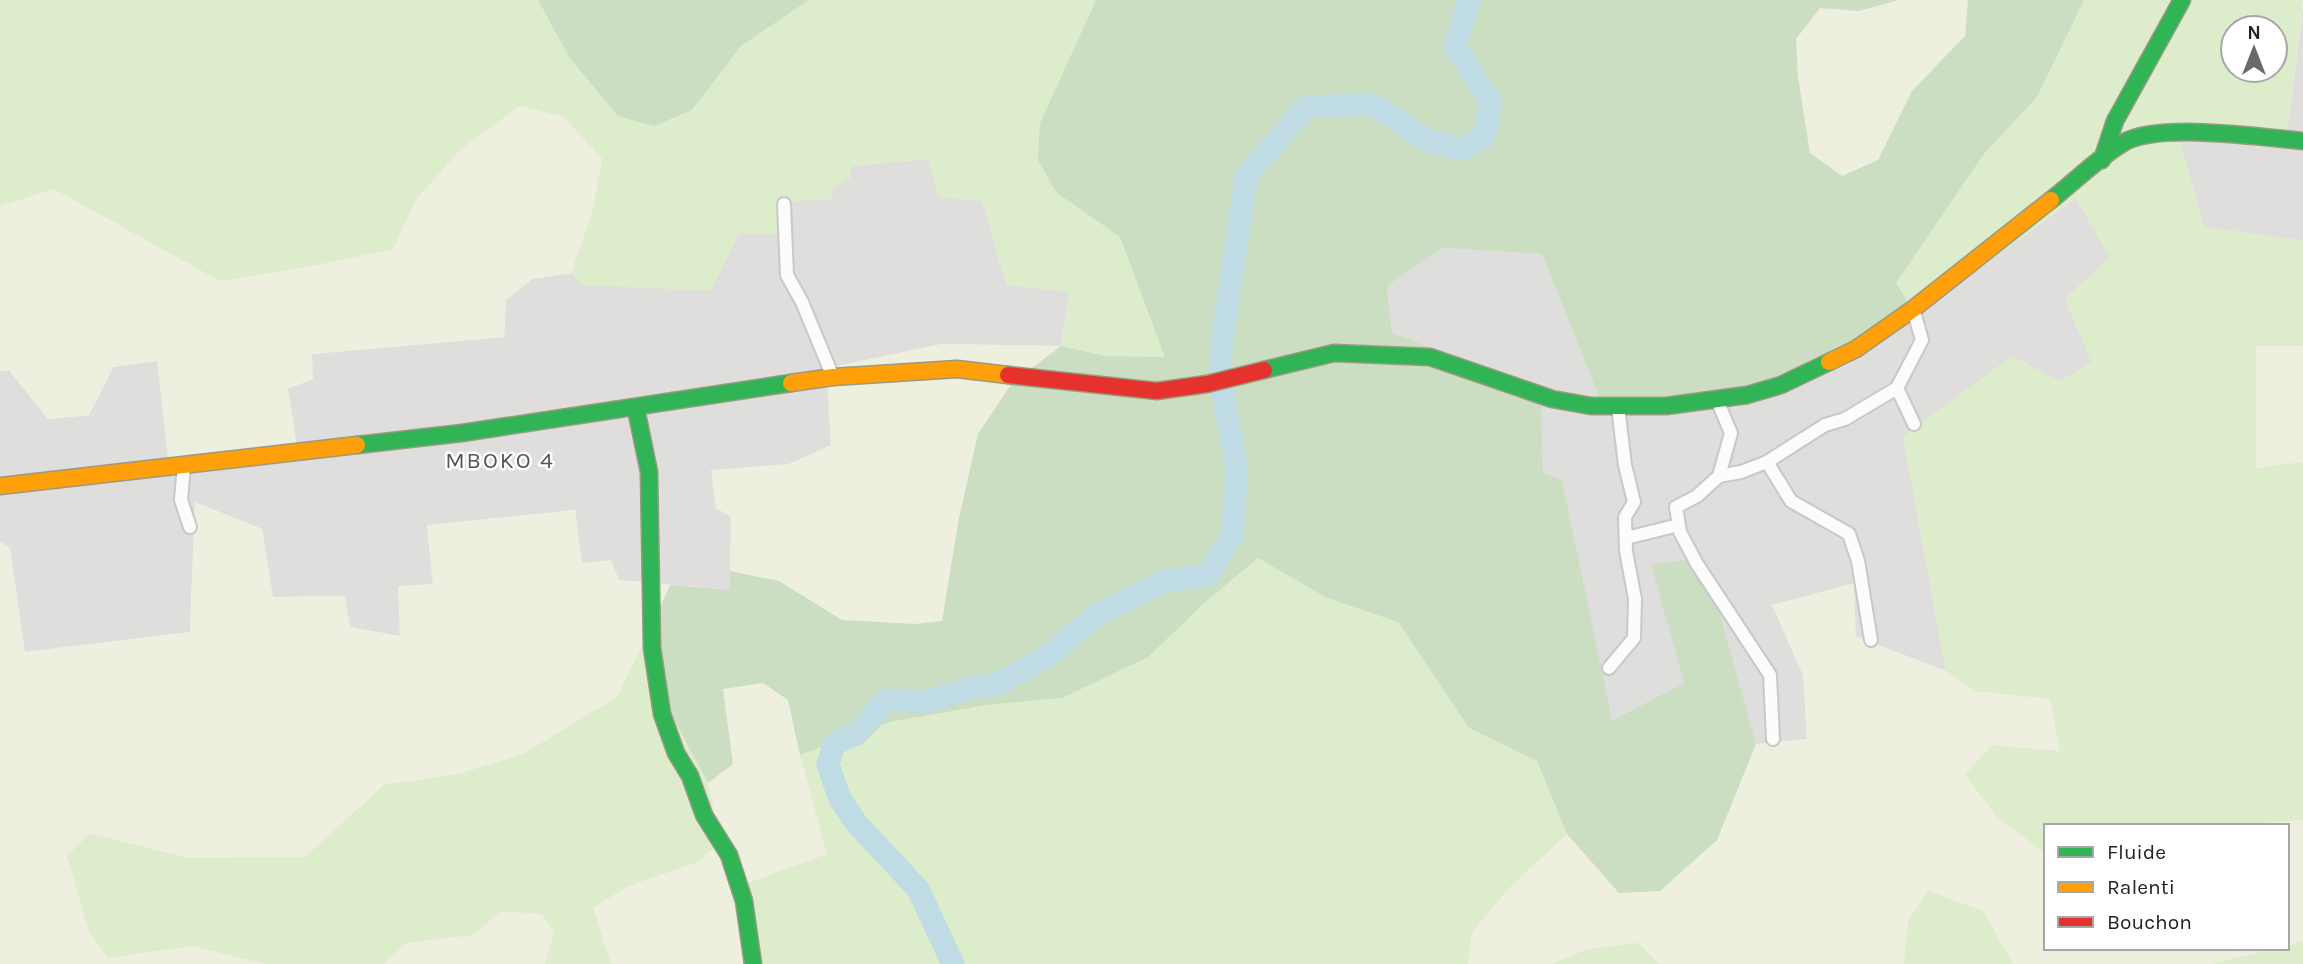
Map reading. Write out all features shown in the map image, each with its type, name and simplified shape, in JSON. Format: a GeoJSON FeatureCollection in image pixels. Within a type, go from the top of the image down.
{"type":"FeatureCollection","features":[{"type":"Feature","properties":{"kind":"main road"},"geometry":{"type":"LineString","coordinates":[[2102,160],[2115,121],[2182,0]]}},
{"type":"Feature","properties":{"kind":"main road"},"geometry":{"type":"LineString","coordinates":[[0,486],[462,433],[833,377],[957,369],[1157,391],[1207,384],[1334,353],[1405,355],[1430,357],[1552,399],[1591,406],[1667,406],[1717,400],[1781,385],[1856,349],[1913,309],[2124,142],[2137,137],[2180,132],[2303,141]]}},
{"type":"Feature","properties":{"kind":"main road"},"geometry":{"type":"LineString","coordinates":[[636,408],[649,471],[652,648],[662,714],[676,754],[690,776],[704,816],[729,855],[744,901],[753,964]]}},
{"type":"Feature","properties":{"kind":"street"},"geometry":{"type":"LineString","coordinates":[[784,204],[787,275],[802,302],[833,377]]}},
{"type":"Feature","properties":{"kind":"street"},"geometry":{"type":"LineString","coordinates":[[1773,738],[1770,675],[1697,564],[1680,532],[1676,507],[1697,496],[1719,476],[1741,472],[1767,462],[1825,425],[1844,419],[1897,388],[1922,340],[1913,309]]}},
{"type":"Feature","properties":{"kind":"street"},"geometry":{"type":"LineString","coordinates":[[1897,388],[1914,424]]}},
{"type":"Feature","properties":{"kind":"street"},"geometry":{"type":"LineString","coordinates":[[1717,400],[1731,433],[1719,476]]}},
{"type":"Feature","properties":{"kind":"street"},"geometry":{"type":"LineString","coordinates":[[1609,668],[1634,638],[1635,598],[1625,517],[1634,502],[1625,465],[1618,407]]}},
{"type":"Feature","properties":{"kind":"street"},"geometry":{"type":"LineString","coordinates":[[1767,462],[1791,501],[1849,534],[1858,561],[1871,640]]}},
{"type":"Feature","properties":{"kind":"street"},"geometry":{"type":"LineString","coordinates":[[184,465],[181,500],[190,527]]}},
{"type":"Feature","properties":{"kind":"street"},"geometry":{"type":"LineString","coordinates":[[1626,538],[1679,525]]}},
{"type":"Feature","properties":{"kind":"shaded area"},"geometry":{"type":"Polygon","coordinates":[[[2303,7],[2303,241],[2204,227],[2179,138],[2285,149],[2303,7]]]}},
{"type":"Feature","properties":{"kind":"shaded area"},"geometry":{"type":"Polygon","coordinates":[[[929,159],[982,201],[1007,285],[1069,292],[1061,346],[941,344],[832,445],[789,464],[711,471],[731,516],[730,590],[619,580],[582,564],[575,510],[427,526],[433,585],[399,586],[400,636],[349,627],[344,596],[272,597],[262,529],[195,503],[190,632],[24,652],[10,548],[0,542],[0,371],[9,370],[48,419],[89,415],[113,367],[157,361],[299,460],[288,389],[311,354],[504,337],[506,300],[532,279],[571,273],[583,285],[740,234],[778,233],[782,202],[833,187],[852,166],[929,159]]]}},
{"type":"Feature","properties":{"kind":"shaded area"},"geometry":{"type":"Polygon","coordinates":[[[2076,198],[2110,257],[2065,299],[2092,363],[2060,381],[1903,436],[1946,671],[1772,604],[1803,675],[1807,739],[1756,744],[1703,557],[1652,564],[1684,683],[1611,720],[1562,481],[1543,473],[1541,388],[1392,333],[1387,286],[1442,248],[1542,254],[1604,410],[1916,315],[2076,198]]]}},
{"type":"Feature","properties":{"kind":"green space"},"geometry":{"type":"Polygon","coordinates":[[[0,0],[538,0],[569,57],[692,110],[741,46],[809,0],[1096,0],[1040,123],[1057,193],[1120,237],[1166,358],[1106,356],[1061,346],[1069,292],[1007,285],[982,201],[938,197],[928,159],[852,166],[850,179],[833,187],[832,199],[782,202],[778,233],[739,234],[711,291],[583,285],[571,273],[592,213],[602,159],[564,117],[520,106],[462,148],[417,198],[393,249],[220,281],[54,189],[0,206],[0,0]]]}},
{"type":"Feature","properties":{"kind":"green space"},"geometry":{"type":"Polygon","coordinates":[[[538,0],[809,0],[741,46],[692,110],[654,126],[618,116],[569,57],[538,0]]]}},
{"type":"Feature","properties":{"kind":"green space"},"geometry":{"type":"Polygon","coordinates":[[[1096,0],[1899,0],[1859,11],[1820,8],[1796,39],[1798,77],[1810,153],[1842,176],[1878,160],[1912,91],[1965,36],[1968,0],[2084,0],[2037,97],[1984,154],[1896,283],[1916,315],[1766,388],[1604,410],[1542,254],[1442,248],[1387,286],[1392,333],[1541,388],[1543,473],[1562,480],[1612,720],[1684,683],[1651,564],[1704,557],[1756,744],[1717,840],[1660,891],[1619,893],[1567,834],[1537,761],[1469,728],[1398,622],[1327,598],[1258,558],[1202,605],[1148,657],[1062,698],[987,705],[890,722],[800,755],[788,700],[763,683],[723,689],[733,764],[708,783],[671,714],[655,619],[670,585],[730,590],[730,571],[779,581],[842,620],[915,624],[942,621],[959,518],[978,434],[1012,383],[1061,346],[1106,356],[1165,357],[1120,237],[1057,193],[1038,160],[1040,123],[1096,0]]]}},
{"type":"Feature","properties":{"kind":"green space"},"geometry":{"type":"Polygon","coordinates":[[[1899,0],[1968,0],[1965,36],[1912,91],[1878,160],[1842,176],[1810,154],[1798,77],[1796,39],[1820,8],[1859,11],[1899,0]]]}},
{"type":"Feature","properties":{"kind":"green space"},"geometry":{"type":"Polygon","coordinates":[[[2084,0],[2303,0],[2285,149],[2179,138],[2204,227],[2303,241],[2303,346],[2256,346],[2256,468],[2303,462],[2303,820],[2258,824],[2044,824],[2044,852],[1997,817],[1965,775],[1992,745],[2060,751],[2050,699],[1975,691],[1946,671],[1903,436],[2012,356],[2060,381],[2092,363],[2065,299],[2110,257],[2076,198],[1916,315],[1896,283],[1984,154],[2037,97],[2084,0]]]}},
{"type":"Feature","properties":{"kind":"green space"},"geometry":{"type":"Polygon","coordinates":[[[520,106],[564,117],[602,159],[592,213],[571,273],[532,279],[506,300],[504,337],[312,354],[313,379],[288,389],[299,461],[170,476],[157,361],[113,367],[89,415],[48,419],[9,370],[0,371],[0,206],[54,189],[116,225],[393,249],[417,198],[462,148],[520,106]]]}},
{"type":"Feature","properties":{"kind":"green space"},"geometry":{"type":"Polygon","coordinates":[[[941,344],[1061,346],[1012,383],[959,518],[942,621],[915,624],[842,620],[779,581],[730,571],[731,517],[716,508],[711,470],[789,464],[831,445],[826,368],[941,344]]]}},
{"type":"Feature","properties":{"kind":"green space"},"geometry":{"type":"Polygon","coordinates":[[[2256,345],[2303,346],[2303,462],[2256,469],[2256,345]]]}},
{"type":"Feature","properties":{"kind":"green space"},"geometry":{"type":"Polygon","coordinates":[[[195,502],[262,529],[273,597],[345,596],[350,627],[400,636],[398,586],[433,584],[427,525],[575,510],[582,563],[611,560],[619,580],[670,585],[639,656],[617,697],[523,754],[458,774],[384,785],[305,857],[187,858],[90,833],[108,958],[193,946],[265,964],[0,964],[0,542],[10,548],[25,652],[190,632],[195,502]]]}},
{"type":"Feature","properties":{"kind":"green space"},"geometry":{"type":"Polygon","coordinates":[[[1258,558],[1327,598],[1398,622],[1469,728],[1537,761],[1567,834],[1509,888],[1472,932],[1468,964],[744,964],[737,887],[827,854],[800,755],[890,722],[987,705],[1062,698],[1202,605],[1258,558]]]}},
{"type":"Feature","properties":{"kind":"green space"},"geometry":{"type":"Polygon","coordinates":[[[1854,583],[1856,637],[1946,671],[1975,691],[2050,699],[2060,751],[1992,745],[1997,817],[2044,852],[2044,950],[2269,950],[2213,964],[2013,964],[1983,911],[1908,922],[1904,964],[1659,964],[1638,943],[1587,949],[1553,964],[1468,964],[1472,932],[1509,888],[1567,834],[1620,893],[1717,840],[1756,745],[1807,739],[1803,675],[1772,605],[1854,583]]]}},
{"type":"Feature","properties":{"kind":"green space"},"geometry":{"type":"Polygon","coordinates":[[[655,619],[671,714],[708,783],[721,842],[696,863],[628,886],[593,908],[611,964],[545,964],[554,932],[542,914],[501,911],[473,935],[406,943],[384,964],[265,964],[193,946],[108,958],[89,932],[67,856],[90,833],[187,858],[305,857],[384,785],[458,774],[523,754],[617,697],[655,619]]]}},
{"type":"Feature","properties":{"kind":"green space"},"geometry":{"type":"Polygon","coordinates":[[[763,683],[788,700],[827,854],[737,887],[744,964],[611,964],[593,908],[628,886],[696,863],[721,842],[708,783],[733,764],[722,689],[763,683]]]}},
{"type":"Feature","properties":{"kind":"green space"},"geometry":{"type":"Polygon","coordinates":[[[2303,820],[2303,941],[2289,945],[2289,824],[2258,824],[2303,820]]]}},
{"type":"Feature","properties":{"kind":"green space"},"geometry":{"type":"Polygon","coordinates":[[[1928,891],[1983,911],[2013,964],[1904,964],[1908,921],[1928,891]]]}},
{"type":"Feature","properties":{"kind":"green space"},"geometry":{"type":"Polygon","coordinates":[[[501,911],[542,914],[554,932],[545,964],[384,964],[406,943],[473,935],[501,911]]]}},
{"type":"Feature","properties":{"kind":"green space"},"geometry":{"type":"Polygon","coordinates":[[[2303,941],[2303,964],[2213,964],[2269,950],[2289,950],[2289,945],[2303,941]]]}},
{"type":"Feature","properties":{"kind":"green space"},"geometry":{"type":"Polygon","coordinates":[[[1638,943],[1659,964],[1553,964],[1587,949],[1638,943]]]}},
{"type":"Feature","properties":{"kind":"waterway"},"geometry":{"type":"LineString","coordinates":[[953,964],[918,889],[857,824],[840,799],[828,765],[834,744],[856,734],[887,700],[926,702],[970,688],[998,684],[1049,655],[1095,616],[1164,581],[1208,575],[1232,535],[1237,470],[1220,377],[1221,349],[1246,176],[1306,107],[1372,104],[1429,141],[1461,149],[1484,137],[1491,102],[1455,47],[1469,0]]}},
{"type":"Feature","properties":{"kind":"traffic: fast"},"geometry":{"type":"LineString","coordinates":[[2102,160],[2115,121],[2182,0]]}},
{"type":"Feature","properties":{"kind":"traffic: fast"},"geometry":{"type":"LineString","coordinates":[[2051,200],[2114,149],[2139,137],[2184,132],[2303,141]]}},
{"type":"Feature","properties":{"kind":"traffic: fast"},"geometry":{"type":"LineString","coordinates":[[1264,370],[1334,353],[1430,357],[1552,399],[1591,406],[1666,406],[1747,395],[1781,385],[1829,362]]}},
{"type":"Feature","properties":{"kind":"traffic: fast"},"geometry":{"type":"LineString","coordinates":[[357,445],[462,433],[791,383]]}},
{"type":"Feature","properties":{"kind":"traffic: fast"},"geometry":{"type":"LineString","coordinates":[[636,409],[649,472],[652,648],[662,714],[704,815],[729,855],[744,901],[753,964]]}},
{"type":"Feature","properties":{"kind":"traffic: slow"},"geometry":{"type":"LineString","coordinates":[[1829,362],[1856,349],[1913,309],[2051,200]]}},
{"type":"Feature","properties":{"kind":"traffic: slow"},"geometry":{"type":"LineString","coordinates":[[791,383],[833,377],[957,369],[1008,375]]}},
{"type":"Feature","properties":{"kind":"traffic: slow"},"geometry":{"type":"LineString","coordinates":[[0,486],[357,445]]}},
{"type":"Feature","properties":{"kind":"traffic: jam"},"geometry":{"type":"LineString","coordinates":[[1008,375],[1157,391],[1207,384],[1264,370]]}},
{"type":"Feature","properties":{"kind":"district","name":"MBOKO 4"},"geometry":{"type":"Point","coordinates":[500,460]}}]}
